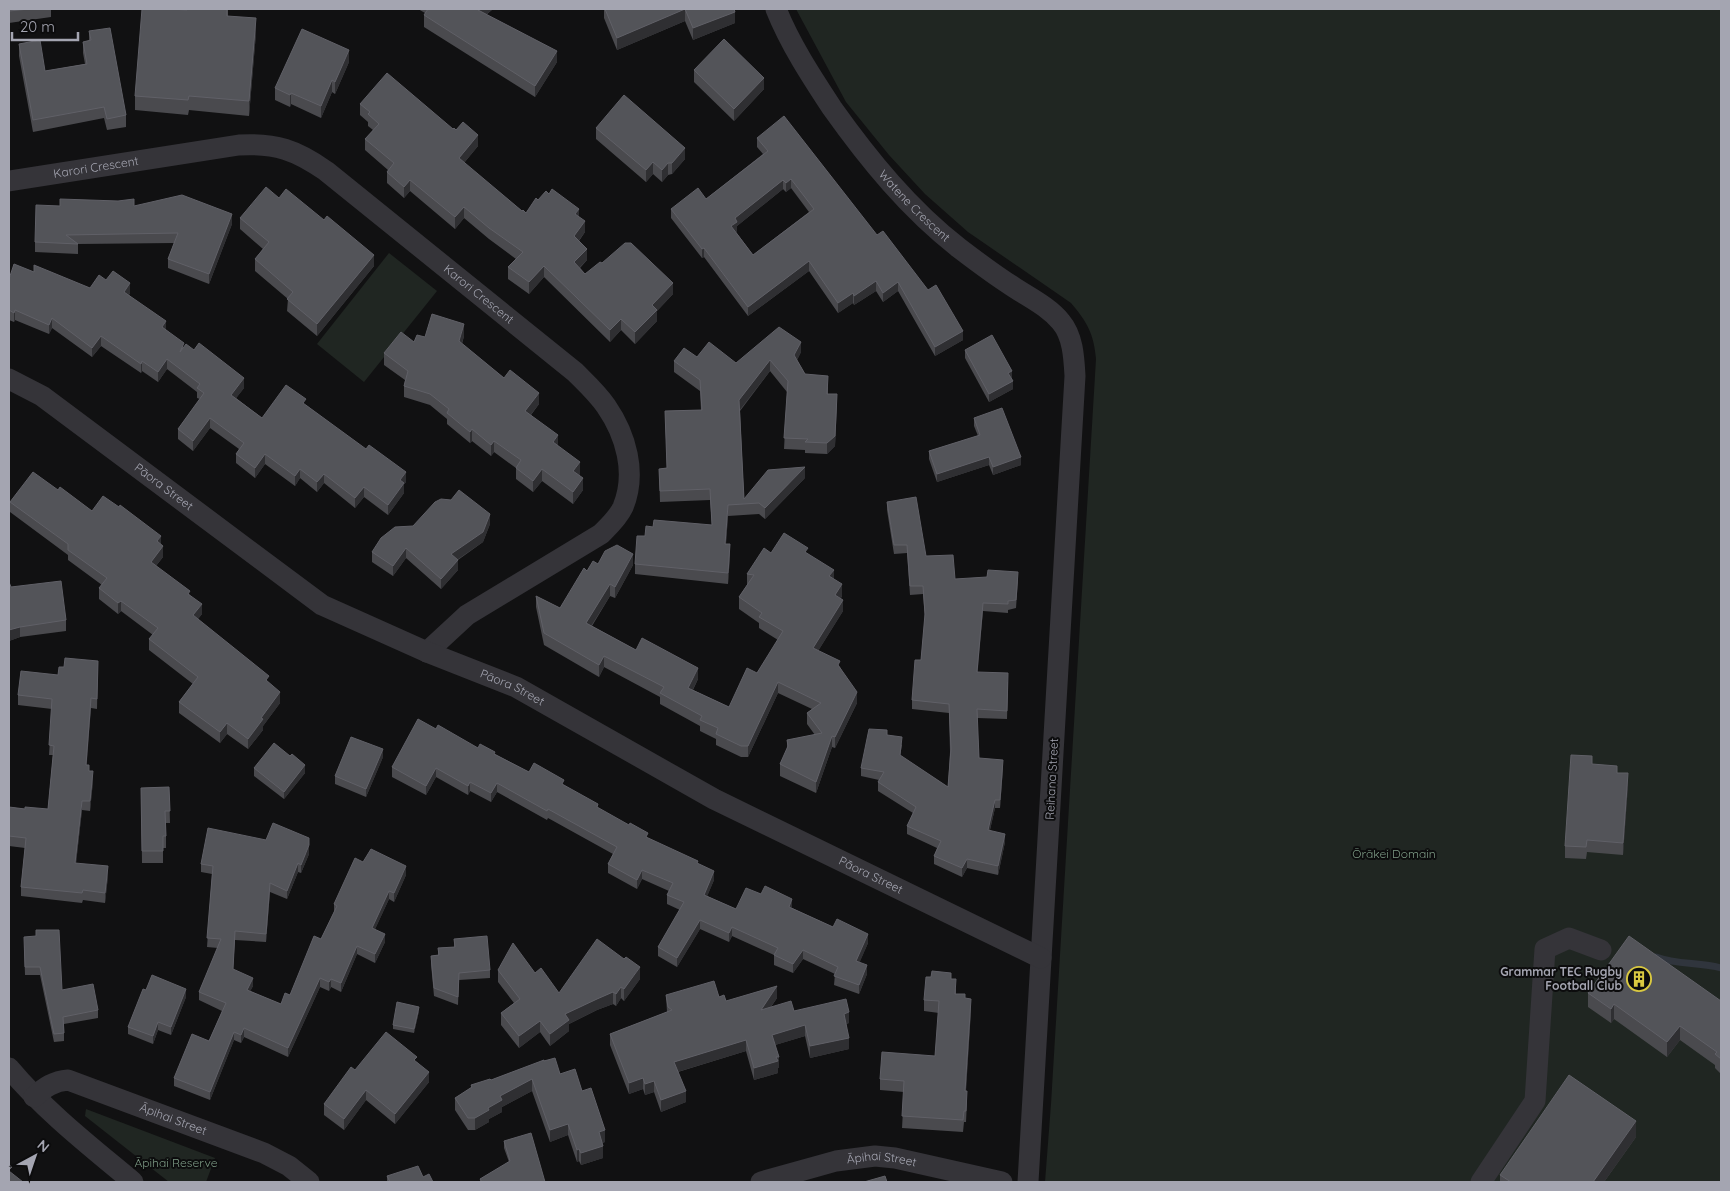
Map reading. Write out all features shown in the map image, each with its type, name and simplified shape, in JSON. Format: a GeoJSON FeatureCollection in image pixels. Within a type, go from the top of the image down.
{"type":"FeatureCollection","features":[{"type":"Feature","properties":{"kind":"street","name":"Watene Crescent"},"geometry":{"type":"LineString","coordinates":[[776,9],[784,29],[811,77],[846,127],[896,190],[936,230],[985,268],[1049,311],[1061,322],[1069,336],[1075,376]]}},
{"type":"Feature","properties":{"kind":"street","name":"Karori Crescent"},"geometry":{"type":"LineString","coordinates":[[9,181],[239,145],[256,144],[291,150],[309,158],[326,171],[567,366],[592,389],[606,406],[616,423],[629,461],[630,478],[622,509],[613,523],[601,534],[467,615],[427,652]]}},
{"type":"Feature","properties":{"kind":"street","name":"Reihana Street"},"geometry":{"type":"LineString","coordinates":[[1028,1182],[1075,376]]}},
{"type":"Feature","properties":{"kind":"street","name":"Pāora Street"},"geometry":{"type":"LineString","coordinates":[[9,379],[42,396],[322,605],[427,652],[516,687],[714,799],[1041,958]]}},
{"type":"Feature","properties":{"kind":"street"},"geometry":{"type":"LineString","coordinates":[[1481,1182],[1535,1101],[1545,949],[1569,938],[1601,950]]}},
{"type":"Feature","properties":{"kind":"street"},"geometry":{"type":"LineString","coordinates":[[9,1068],[53,1116],[133,1182]]}},
{"type":"Feature","properties":{"kind":"street","name":"Āpihai Street"},"geometry":{"type":"LineString","coordinates":[[34,1097],[51,1084],[68,1080],[264,1153],[289,1166],[309,1182]]}},
{"type":"Feature","properties":{"kind":"street","name":"Āpihai Street"},"geometry":{"type":"LineString","coordinates":[[762,1182],[836,1160],[875,1156],[895,1158],[1002,1182]]}},
{"type":"Feature","properties":{"kind":"green space","name":"Ōrākei Domain"},"geometry":{"type":"Polygon","coordinates":[[[796,9],[1721,9],[1721,1182],[1045,1182],[1096,359],[1094,342],[1085,322],[1071,303],[968,232],[925,194],[889,155],[846,102],[796,9]]]}},
{"type":"Feature","properties":{"kind":"green space"},"geometry":{"type":"Polygon","coordinates":[[[389,253],[437,291],[364,382],[317,344],[389,253]]]}},
{"type":"Feature","properties":{"kind":"green space","name":"Āpihai Reserve"},"geometry":{"type":"Polygon","coordinates":[[[86,1109],[215,1158],[206,1182],[169,1182],[85,1116],[86,1109]]]}},
{"type":"Feature","properties":{"kind":"building"},"geometry":{"type":"Polygon","coordinates":[[[9,9],[29,9],[9,11],[9,9]]]}},
{"type":"Feature","properties":{"kind":"building"},"geometry":{"type":"Polygon","coordinates":[[[142,9],[227,9],[227,16],[256,18],[249,101],[189,96],[188,100],[135,96],[142,9]]]}},
{"type":"Feature","properties":{"kind":"building"},"geometry":{"type":"Polygon","coordinates":[[[428,9],[480,9],[478,10],[557,51],[535,86],[424,15],[428,9]]]}},
{"type":"Feature","properties":{"kind":"building"},"geometry":{"type":"Polygon","coordinates":[[[605,9],[685,9],[617,38],[605,9]]]}},
{"type":"Feature","properties":{"kind":"building"},"geometry":{"type":"Polygon","coordinates":[[[685,9],[734,9],[735,12],[693,28],[685,9]]]}},
{"type":"Feature","properties":{"kind":"building"},"geometry":{"type":"Polygon","coordinates":[[[110,28],[126,115],[107,119],[104,107],[33,120],[19,44],[40,40],[45,71],[87,64],[83,42],[91,40],[89,31],[110,28]]]}},
{"type":"Feature","properties":{"kind":"building"},"geometry":{"type":"Polygon","coordinates":[[[302,29],[349,50],[335,82],[332,80],[321,106],[275,88],[302,29]]]}},
{"type":"Feature","properties":{"kind":"building"},"geometry":{"type":"Polygon","coordinates":[[[724,39],[764,78],[734,109],[694,70],[724,39]]]}},
{"type":"Feature","properties":{"kind":"building"},"geometry":{"type":"Polygon","coordinates":[[[387,73],[453,129],[456,130],[463,122],[478,135],[459,158],[522,211],[526,213],[536,198],[538,200],[546,191],[549,194],[552,189],[579,209],[575,214],[585,221],[574,236],[587,249],[574,262],[585,274],[600,262],[602,263],[625,243],[631,243],[673,283],[652,305],[657,310],[635,332],[621,319],[610,330],[544,266],[529,282],[508,267],[523,252],[489,228],[464,207],[455,217],[410,180],[404,187],[387,172],[394,163],[365,139],[379,124],[368,114],[370,112],[360,104],[387,73]]]}},
{"type":"Feature","properties":{"kind":"building"},"geometry":{"type":"Polygon","coordinates":[[[624,95],[685,148],[672,163],[668,163],[662,170],[653,162],[646,170],[596,128],[624,95]]]}},
{"type":"Feature","properties":{"kind":"building"},"geometry":{"type":"Polygon","coordinates":[[[784,116],[877,235],[883,231],[928,290],[936,285],[963,331],[935,347],[898,282],[883,293],[876,281],[854,296],[853,293],[838,303],[809,261],[748,307],[704,248],[702,249],[671,209],[698,188],[706,199],[768,151],[757,138],[784,116]],[[791,179],[786,183],[783,180],[735,218],[737,222],[731,226],[753,255],[814,209],[791,179]]]}},
{"type":"Feature","properties":{"kind":"building"},"geometry":{"type":"Polygon","coordinates":[[[266,187],[279,198],[286,189],[324,220],[327,216],[374,255],[317,324],[287,299],[293,292],[255,259],[269,242],[240,218],[266,187]]]}},
{"type":"Feature","properties":{"kind":"building"},"geometry":{"type":"Polygon","coordinates":[[[182,195],[232,214],[209,274],[168,259],[178,233],[66,235],[78,244],[35,242],[36,205],[60,206],[60,199],[118,201],[134,199],[134,206],[182,195]]]}},
{"type":"Feature","properties":{"kind":"building"},"geometry":{"type":"Polygon","coordinates":[[[14,264],[34,272],[34,265],[90,288],[99,275],[106,280],[113,271],[130,283],[124,292],[166,321],[162,327],[184,343],[180,352],[186,344],[194,350],[199,343],[244,378],[231,395],[262,418],[286,385],[306,399],[303,403],[366,449],[369,445],[406,472],[400,480],[404,483],[388,505],[364,487],[355,498],[324,474],[317,482],[300,469],[295,476],[265,454],[255,468],[236,454],[244,443],[210,418],[193,441],[178,429],[204,393],[197,388],[200,384],[167,359],[158,372],[142,361],[141,364],[101,336],[92,348],[52,318],[49,325],[15,310],[14,313],[9,310],[9,279],[14,264]]]}},
{"type":"Feature","properties":{"kind":"building"},"geometry":{"type":"Polygon","coordinates":[[[432,314],[464,324],[459,341],[504,378],[510,370],[539,393],[525,411],[558,435],[553,442],[580,462],[573,471],[583,478],[573,492],[542,469],[533,481],[516,468],[521,460],[494,441],[491,445],[472,429],[470,432],[447,413],[449,409],[430,394],[404,386],[408,371],[384,353],[401,332],[414,342],[417,335],[425,337],[432,314]]]}},
{"type":"Feature","properties":{"kind":"building"},"geometry":{"type":"Polygon","coordinates":[[[779,327],[801,342],[794,355],[805,374],[828,376],[827,394],[837,394],[835,436],[827,443],[805,442],[808,439],[784,438],[788,381],[770,360],[739,400],[744,499],[768,470],[805,467],[765,508],[759,503],[728,505],[725,544],[730,544],[728,573],[635,564],[637,536],[645,536],[646,526],[653,527],[654,520],[712,525],[710,489],[660,491],[659,469],[667,468],[665,411],[702,410],[700,380],[674,361],[684,348],[697,357],[709,342],[736,363],[779,327]]]}},
{"type":"Feature","properties":{"kind":"building"},"geometry":{"type":"Polygon","coordinates":[[[992,335],[1012,371],[1008,373],[1013,381],[989,394],[965,350],[992,335]]]}},
{"type":"Feature","properties":{"kind":"building"},"geometry":{"type":"Polygon","coordinates":[[[1002,408],[1021,457],[993,467],[989,457],[937,474],[929,451],[980,435],[974,418],[1002,408]]]}},
{"type":"Feature","properties":{"kind":"building"},"geometry":{"type":"Polygon","coordinates":[[[33,472],[58,490],[60,487],[92,511],[103,496],[119,507],[120,505],[161,536],[157,541],[163,546],[151,562],[190,591],[188,594],[202,604],[193,615],[269,676],[266,680],[280,692],[248,739],[227,723],[220,732],[179,702],[198,677],[149,639],[158,628],[121,601],[118,603],[99,588],[107,578],[68,550],[68,544],[10,502],[33,472]]]}},
{"type":"Feature","properties":{"kind":"building"},"geometry":{"type":"Polygon","coordinates":[[[459,490],[490,514],[483,532],[451,554],[458,560],[441,579],[406,548],[393,566],[372,552],[381,538],[395,527],[413,526],[435,502],[441,499],[451,500],[459,490]]]}},
{"type":"Feature","properties":{"kind":"building"},"geometry":{"type":"Polygon","coordinates":[[[916,497],[926,556],[953,555],[955,579],[987,577],[988,570],[1018,572],[1016,600],[1008,601],[1008,604],[983,603],[977,672],[1008,673],[1007,711],[977,709],[979,758],[1003,760],[1000,800],[995,800],[988,830],[1005,834],[998,866],[967,859],[962,868],[934,856],[941,841],[907,826],[916,807],[878,782],[884,772],[861,768],[869,729],[887,730],[887,735],[902,737],[900,755],[948,787],[951,749],[949,704],[912,700],[915,660],[921,660],[925,614],[923,586],[910,586],[907,545],[894,545],[887,502],[916,497]]]}},
{"type":"Feature","properties":{"kind":"building"},"geometry":{"type":"Polygon","coordinates":[[[784,533],[808,548],[805,552],[834,570],[829,576],[842,584],[835,595],[843,600],[813,648],[840,661],[838,665],[857,692],[835,737],[832,736],[816,782],[780,764],[788,746],[787,740],[822,733],[807,713],[821,703],[778,682],[748,746],[741,746],[716,734],[718,728],[700,720],[702,716],[660,693],[664,687],[604,656],[599,665],[544,633],[536,596],[560,608],[584,568],[587,571],[593,561],[598,564],[605,551],[617,545],[633,554],[615,587],[610,584],[586,623],[636,650],[642,638],[698,668],[688,688],[729,707],[747,668],[757,673],[783,631],[759,617],[762,613],[739,597],[754,575],[747,574],[764,548],[771,553],[784,533]]]}},
{"type":"Feature","properties":{"kind":"building"},"geometry":{"type":"Polygon","coordinates":[[[61,581],[66,620],[9,630],[9,582],[11,587],[61,581]]]}},
{"type":"Feature","properties":{"kind":"building"},"geometry":{"type":"Polygon","coordinates":[[[65,658],[98,661],[97,699],[91,698],[86,765],[89,765],[89,771],[93,771],[90,801],[82,801],[75,863],[108,866],[105,893],[83,890],[82,893],[21,887],[26,838],[9,836],[9,807],[48,809],[54,746],[49,745],[52,699],[18,695],[21,671],[58,675],[59,667],[64,667],[65,658]]]}},
{"type":"Feature","properties":{"kind":"building"},"geometry":{"type":"Polygon","coordinates":[[[418,719],[436,729],[438,725],[478,748],[480,744],[495,752],[494,754],[529,772],[534,763],[564,780],[562,784],[598,804],[597,807],[629,825],[630,823],[648,833],[646,837],[698,861],[697,863],[714,871],[704,895],[736,909],[746,888],[761,894],[765,886],[792,899],[789,907],[833,927],[837,919],[868,934],[856,961],[867,965],[859,985],[834,976],[838,967],[803,950],[793,964],[774,955],[778,948],[732,927],[729,933],[700,920],[677,958],[658,947],[684,902],[667,895],[673,883],[642,870],[637,880],[608,864],[617,847],[497,783],[491,793],[470,782],[468,786],[436,768],[426,786],[392,767],[418,719]]]}},
{"type":"Feature","properties":{"kind":"building"},"geometry":{"type":"Polygon","coordinates":[[[351,737],[383,749],[366,789],[335,776],[351,737]]]}},
{"type":"Feature","properties":{"kind":"building"},"geometry":{"type":"Polygon","coordinates":[[[274,743],[305,765],[284,792],[254,768],[274,743]]]}},
{"type":"Feature","properties":{"kind":"building"},"geometry":{"type":"Polygon","coordinates":[[[1571,755],[1592,756],[1592,764],[1617,766],[1617,773],[1628,773],[1623,843],[1587,840],[1586,847],[1565,846],[1571,755]]]}},
{"type":"Feature","properties":{"kind":"building"},"geometry":{"type":"Polygon","coordinates":[[[169,787],[170,811],[165,811],[166,836],[163,836],[163,851],[142,851],[141,788],[169,787]]]}},
{"type":"Feature","properties":{"kind":"building"},"geometry":{"type":"Polygon","coordinates":[[[273,823],[309,838],[309,845],[301,865],[298,863],[287,891],[270,883],[266,934],[235,931],[233,969],[253,978],[247,990],[281,1004],[285,993],[290,995],[314,936],[321,939],[337,906],[334,904],[355,858],[363,862],[371,849],[406,866],[394,893],[389,891],[372,928],[385,934],[375,954],[357,946],[341,983],[331,979],[329,982],[320,978],[288,1048],[244,1028],[241,1035],[234,1032],[210,1092],[174,1078],[192,1034],[209,1041],[226,1003],[199,992],[221,939],[207,938],[213,866],[201,864],[208,828],[266,840],[273,823]]]}},
{"type":"Feature","properties":{"kind":"building"},"geometry":{"type":"Polygon","coordinates":[[[36,930],[59,930],[62,990],[93,984],[98,1010],[63,1017],[64,1033],[54,1034],[40,967],[25,967],[24,937],[36,936],[36,930]]]}},
{"type":"Feature","properties":{"kind":"building"},"geometry":{"type":"Polygon","coordinates":[[[487,936],[490,970],[459,973],[458,997],[434,988],[431,956],[439,955],[438,948],[455,947],[454,939],[487,936]]]}},
{"type":"Feature","properties":{"kind":"building","name":"Grammar TEC Rugby Football Club"},"geometry":{"type":"Polygon","coordinates":[[[1629,936],[1721,1001],[1721,1059],[1715,1054],[1717,1052],[1680,1026],[1667,1042],[1614,1004],[1611,1009],[1588,993],[1629,936]]]}},
{"type":"Feature","properties":{"kind":"building"},"geometry":{"type":"Polygon","coordinates":[[[597,939],[624,959],[626,957],[640,967],[624,989],[621,987],[616,994],[613,992],[565,1014],[569,1020],[550,1034],[540,1021],[519,1036],[501,1013],[520,999],[498,970],[513,943],[535,973],[541,968],[559,993],[597,939]]]}},
{"type":"Feature","properties":{"kind":"building"},"geometry":{"type":"Polygon","coordinates":[[[932,971],[951,973],[951,979],[956,979],[955,994],[965,994],[965,998],[971,999],[965,1091],[967,1091],[966,1111],[964,1111],[963,1120],[902,1116],[904,1081],[880,1079],[882,1052],[935,1056],[939,1001],[924,1000],[926,977],[931,977],[932,971]]]}},
{"type":"Feature","properties":{"kind":"building"},"geometry":{"type":"Polygon","coordinates":[[[152,975],[186,989],[171,1027],[158,1022],[153,1036],[128,1027],[143,989],[146,990],[152,975]]]}},
{"type":"Feature","properties":{"kind":"building"},"geometry":{"type":"Polygon","coordinates":[[[714,981],[719,997],[724,995],[726,1001],[777,986],[761,1010],[791,1001],[794,1011],[846,999],[849,1012],[844,1014],[849,1038],[810,1046],[805,1025],[772,1035],[779,1057],[776,1057],[778,1061],[754,1068],[746,1040],[674,1062],[686,1091],[661,1100],[654,1081],[645,1084],[643,1078],[629,1083],[610,1034],[672,1010],[668,1007],[666,995],[714,981]]]}},
{"type":"Feature","properties":{"kind":"building"},"geometry":{"type":"Polygon","coordinates":[[[397,1002],[419,1007],[414,1029],[393,1025],[397,1002]]]}},
{"type":"Feature","properties":{"kind":"building"},"geometry":{"type":"Polygon","coordinates":[[[386,1032],[417,1057],[414,1060],[429,1072],[395,1114],[366,1090],[344,1119],[324,1104],[351,1067],[355,1070],[386,1032]]]}},
{"type":"Feature","properties":{"kind":"building"},"geometry":{"type":"Polygon","coordinates":[[[555,1058],[560,1074],[575,1069],[582,1091],[591,1088],[605,1130],[599,1132],[603,1146],[581,1153],[579,1149],[577,1150],[568,1124],[550,1130],[532,1079],[500,1096],[502,1100],[475,1118],[468,1118],[455,1098],[472,1087],[471,1085],[555,1058]]]}},
{"type":"Feature","properties":{"kind":"building"},"geometry":{"type":"Polygon","coordinates":[[[1569,1075],[1636,1121],[1593,1182],[1511,1182],[1500,1175],[1569,1075]]]}},
{"type":"Feature","properties":{"kind":"building"},"geometry":{"type":"Polygon","coordinates":[[[531,1133],[545,1182],[482,1182],[480,1179],[510,1161],[504,1141],[531,1133]]]}},
{"type":"Feature","properties":{"kind":"building"},"geometry":{"type":"Polygon","coordinates":[[[418,1166],[423,1177],[429,1174],[433,1182],[390,1182],[387,1176],[418,1166]]]}},
{"type":"Feature","properties":{"kind":"building"},"geometry":{"type":"Polygon","coordinates":[[[9,1171],[23,1182],[9,1182],[9,1171]]]}},
{"type":"Feature","properties":{"kind":"building"},"geometry":{"type":"Polygon","coordinates":[[[885,1176],[887,1182],[864,1182],[885,1176]]]}},
{"type":"Feature","properties":{"kind":"waterway"},"geometry":{"type":"LineString","coordinates":[[1656,957],[1664,960],[1721,968]]}},
{"type":"Feature","properties":{"kind":"place","name":"Grammar TEC Rugby Football Club"},"geometry":{"type":"Point","coordinates":[1639,979]}}]}
